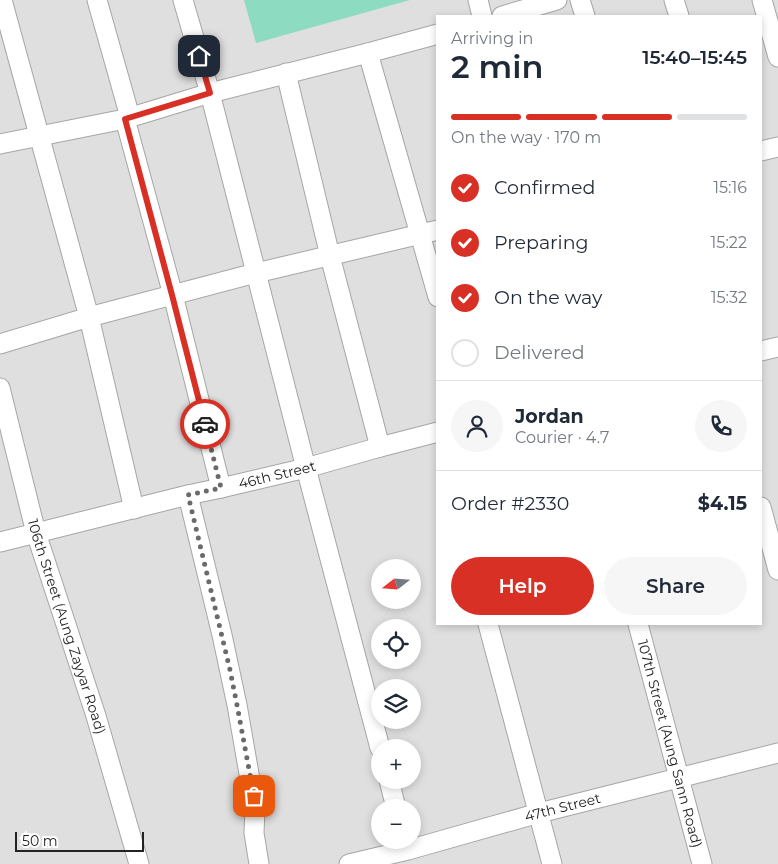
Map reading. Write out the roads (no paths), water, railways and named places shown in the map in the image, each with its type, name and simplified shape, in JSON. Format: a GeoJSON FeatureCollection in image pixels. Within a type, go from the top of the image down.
{"type":"FeatureCollection","features":[{"type":"Feature","properties":{"kind":"street"},"geometry":{"type":"LineString","coordinates":[[2,0],[89,316],[134,509]]}},
{"type":"Feature","properties":{"kind":"street"},"geometry":{"type":"LineString","coordinates":[[97,0],[221,488]]}},
{"type":"Feature","properties":{"kind":"street"},"geometry":{"type":"LineString","coordinates":[[183,0],[210,93],[378,739]]}},
{"type":"Feature","properties":{"kind":"street"},"geometry":{"type":"LineString","coordinates":[[478,0],[482,15]]}},
{"type":"Feature","properties":{"kind":"street"},"geometry":{"type":"LineString","coordinates":[[505,15],[557,0]]}},
{"type":"Feature","properties":{"kind":"street"},"geometry":{"type":"LineString","coordinates":[[580,0],[585,15]]}},
{"type":"Feature","properties":{"kind":"street"},"geometry":{"type":"LineString","coordinates":[[674,0],[678,15]]}},
{"type":"Feature","properties":{"kind":"street"},"geometry":{"type":"LineString","coordinates":[[762,0],[778,58]]}},
{"type":"Feature","properties":{"kind":"street"},"geometry":{"type":"LineString","coordinates":[[0,144],[128,118],[210,93],[436,35]]}},
{"type":"Feature","properties":{"kind":"street"},"geometry":{"type":"LineString","coordinates":[[368,53],[429,232],[436,283]]}},
{"type":"Feature","properties":{"kind":"street"},"geometry":{"type":"LineString","coordinates":[[286,73],[330,256],[380,447]]}},
{"type":"Feature","properties":{"kind":"street"},"geometry":{"type":"LineString","coordinates":[[762,151],[778,147]]}},
{"type":"Feature","properties":{"kind":"street"},"geometry":{"type":"LineString","coordinates":[[0,344],[89,316],[256,273],[429,232]]}},
{"type":"Feature","properties":{"kind":"street","name":"106th Street (Aung Zayyar Road)"},"geometry":{"type":"LineString","coordinates":[[0,388],[36,533],[96,716],[139,864]]}},
{"type":"Feature","properties":{"kind":"street","name":"46th Street"},"geometry":{"type":"LineString","coordinates":[[0,542],[306,468],[380,447],[436,435]]}},
{"type":"Feature","properties":{"kind":"street"},"geometry":{"type":"LineString","coordinates":[[188,495],[237,705],[256,808],[254,834],[259,864]]}},
{"type":"Feature","properties":{"kind":"street"},"geometry":{"type":"LineString","coordinates":[[762,511],[778,570]]}},
{"type":"Feature","properties":{"kind":"street"},"geometry":{"type":"LineString","coordinates":[[488,625],[552,864]]}},
{"type":"Feature","properties":{"kind":"street","name":"107th Street (Aung Sann Road)"},"geometry":{"type":"LineString","coordinates":[[638,625],[702,864]]}},
{"type":"Feature","properties":{"kind":"street","name":"47th Street"},"geometry":{"type":"LineString","coordinates":[[349,864],[408,851],[539,813],[778,753]]}}]}
